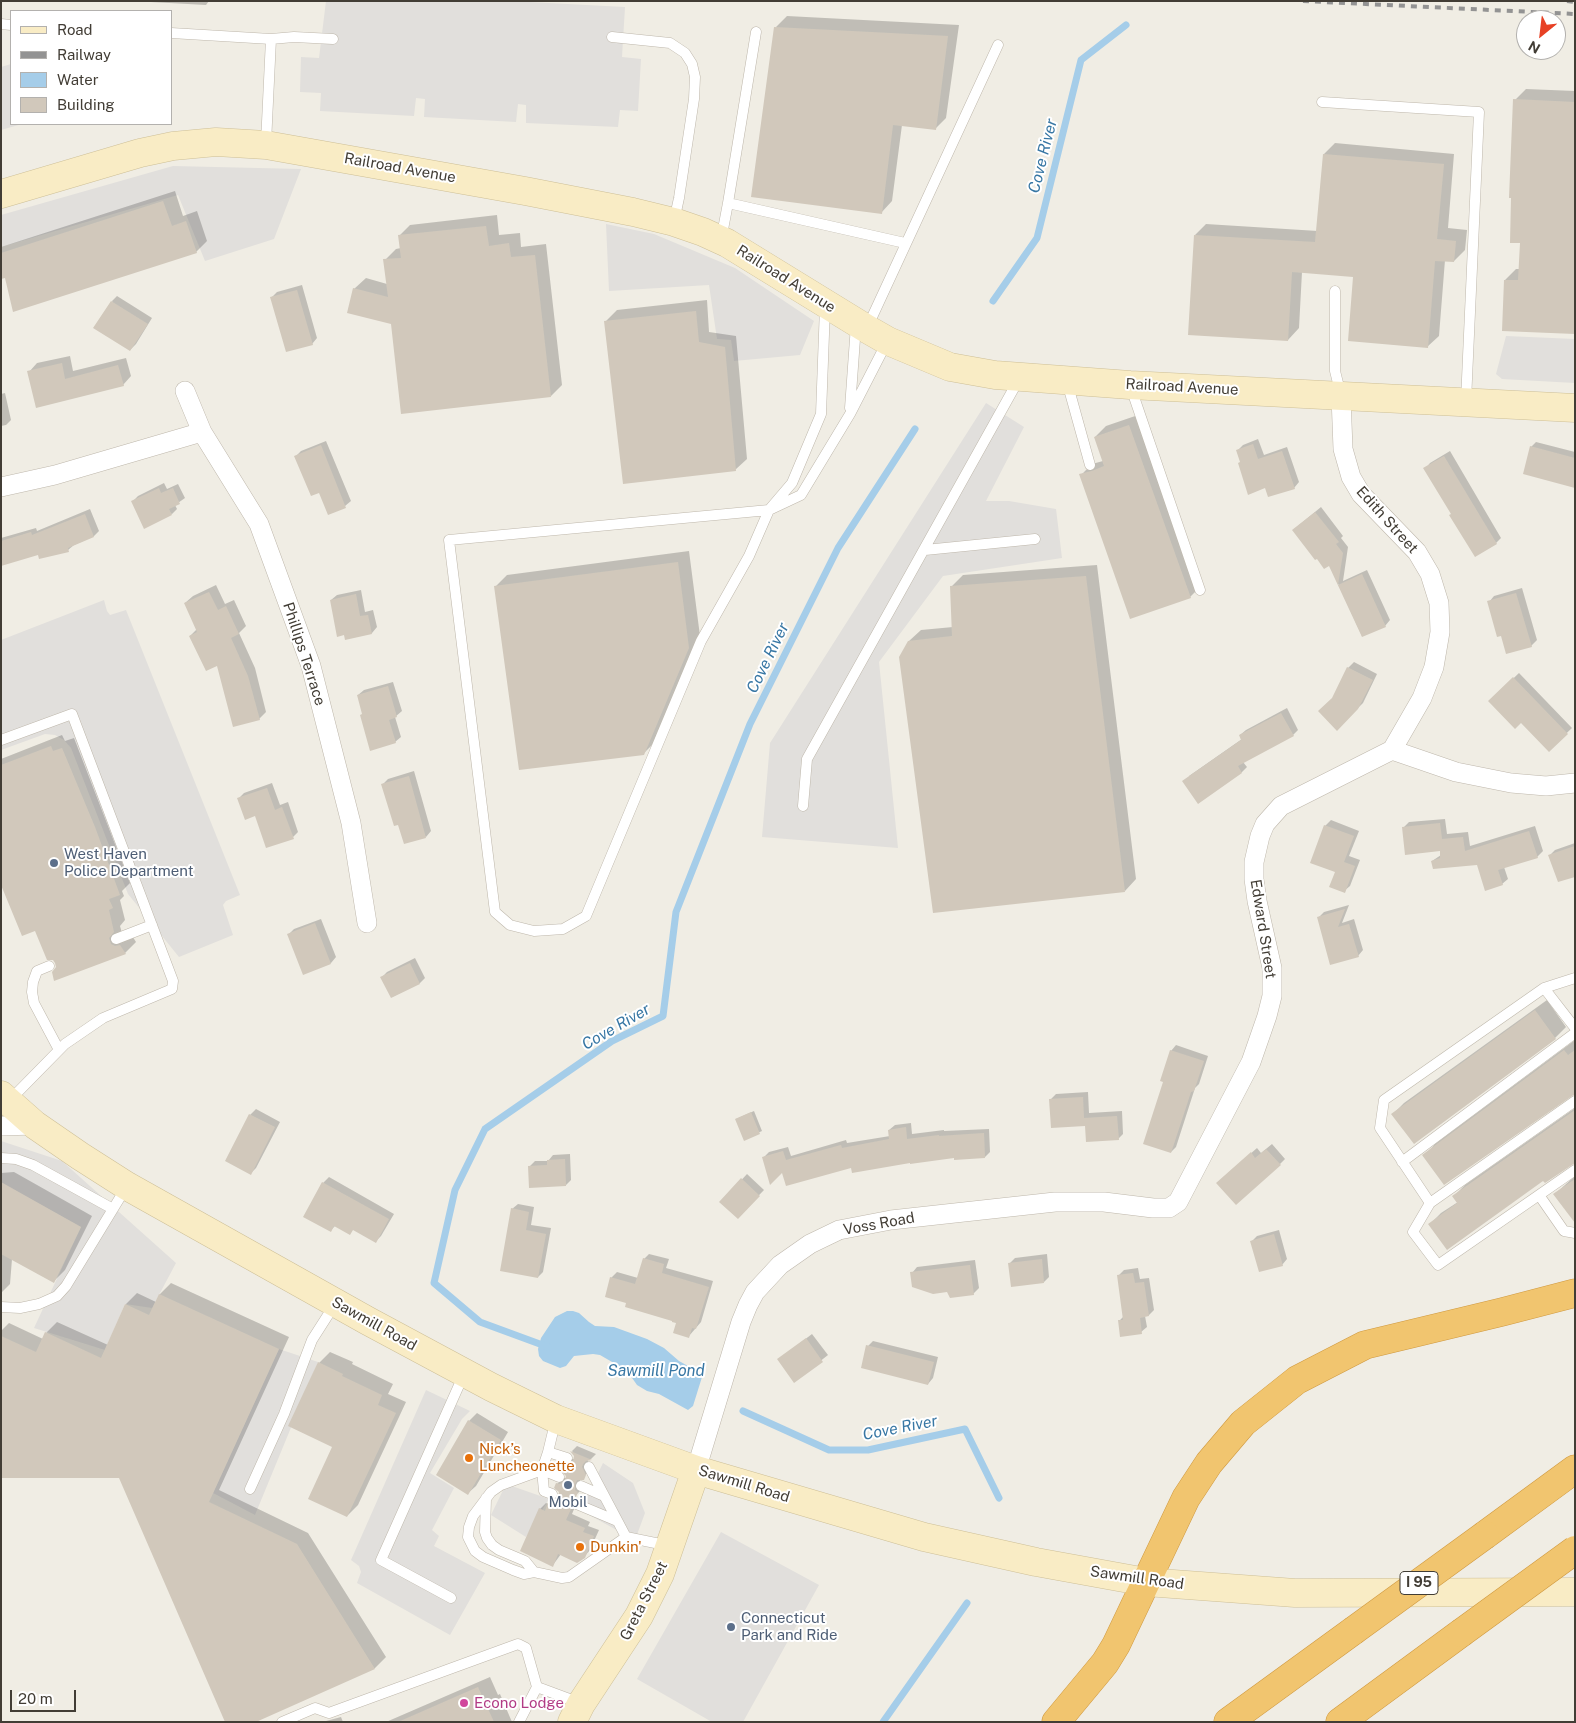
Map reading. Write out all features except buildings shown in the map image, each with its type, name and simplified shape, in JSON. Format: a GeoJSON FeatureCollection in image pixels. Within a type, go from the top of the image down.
{"type":"FeatureCollection","features":[{"type":"Feature","properties":{"kind":"highway"},"geometry":{"type":"LineString","coordinates":[[1056,1722],[1104,1663],[1116,1645],[1186,1498],[1209,1463],[1244,1423],[1297,1380],[1365,1345],[1575,1293]]}},
{"type":"Feature","properties":{"kind":"highway","name":"I 95"},"geometry":{"type":"LineString","coordinates":[[1228,1722],[1575,1469]]}},
{"type":"Feature","properties":{"kind":"highway"},"geometry":{"type":"LineString","coordinates":[[1340,1722],[1575,1550]]}},
{"type":"Feature","properties":{"kind":"street","name":"Railroad Avenue"},"geometry":{"type":"LineString","coordinates":[[1,194],[173,146],[216,142],[266,145],[525,191],[674,222],[703,232],[750,257],[870,331],[950,367],[995,375],[1130,385],[1575,408]]}},
{"type":"Feature","properties":{"kind":"street","name":"Phillips Terrace"},"geometry":{"type":"LineString","coordinates":[[185,391],[202,432],[258,524],[312,666],[351,823],[367,923]]}},
{"type":"Feature","properties":{"kind":"street","name":"Edith Street"},"geometry":{"type":"LineString","coordinates":[[1341,396],[1343,449],[1351,477],[1360,494],[1417,552],[1430,574],[1439,603],[1440,632],[1434,667],[1422,698],[1392,750]]}},
{"type":"Feature","properties":{"kind":"street"},"geometry":{"type":"LineString","coordinates":[[1,487],[56,475],[202,432]]}},
{"type":"Feature","properties":{"kind":"street"},"geometry":{"type":"LineString","coordinates":[[1392,750],[1456,772],[1511,783],[1546,786],[1575,783]]}},
{"type":"Feature","properties":{"kind":"street","name":"Edward Street"},"geometry":{"type":"LineString","coordinates":[[1178,1202],[1251,1062],[1272,996],[1272,968],[1254,879],[1254,862],[1265,824],[1282,806],[1392,750]]}},
{"type":"Feature","properties":{"kind":"street","name":"Sawmill Road"},"geometry":{"type":"LineString","coordinates":[[4,1108],[35,1124],[80,1156],[154,1202],[464,1373],[556,1419],[696,1470],[924,1537],[1036,1562],[1146,1582],[1295,1593],[1575,1592]]}},
{"type":"Feature","properties":{"kind":"street","name":"Voss Road"},"geometry":{"type":"LineString","coordinates":[[696,1470],[741,1322],[748,1306],[760,1286],[780,1265],[810,1244],[840,1230],[891,1220],[1055,1202],[1104,1202],[1153,1208],[1169,1208],[1178,1202]]}},
{"type":"Feature","properties":{"kind":"street","name":"Greta Street"},"geometry":{"type":"LineString","coordinates":[[576,1713],[639,1616],[660,1574],[696,1470]]}},
{"type":"Feature","properties":{"kind":"lane"},"geometry":{"type":"LineString","coordinates":[[721,241],[756,32]]}},
{"type":"Feature","properties":{"kind":"lane"},"geometry":{"type":"LineString","coordinates":[[172,33],[271,39],[294,36],[333,39]]}},
{"type":"Feature","properties":{"kind":"lane"},"geometry":{"type":"LineString","coordinates":[[612,38],[670,43],[686,53],[692,64],[695,77],[694,99],[674,222]]}},
{"type":"Feature","properties":{"kind":"lane"},"geometry":{"type":"LineString","coordinates":[[266,145],[271,39]]}},
{"type":"Feature","properties":{"kind":"lane"},"geometry":{"type":"LineString","coordinates":[[825,303],[821,414],[792,483],[768,510],[749,556],[700,640],[586,916],[562,929],[534,931],[510,925],[495,912],[449,540],[768,510],[801,495],[850,414],[870,331],[905,243],[998,45]]}},
{"type":"Feature","properties":{"kind":"lane"},"geometry":{"type":"LineString","coordinates":[[1322,102],[1480,112],[1466,402]]}},
{"type":"Feature","properties":{"kind":"lane"},"geometry":{"type":"LineString","coordinates":[[728,203],[905,243]]}},
{"type":"Feature","properties":{"kind":"lane"},"geometry":{"type":"LineString","coordinates":[[1335,291],[1334,372],[1341,396]]}},
{"type":"Feature","properties":{"kind":"lane"},"geometry":{"type":"LineString","coordinates":[[850,414],[870,331]]}},
{"type":"Feature","properties":{"kind":"lane"},"geometry":{"type":"LineString","coordinates":[[803,806],[807,759],[925,550],[1020,376]]}},
{"type":"Feature","properties":{"kind":"lane"},"geometry":{"type":"LineString","coordinates":[[1067,380],[1090,465]]}},
{"type":"Feature","properties":{"kind":"lane"},"geometry":{"type":"LineString","coordinates":[[1130,385],[1200,590]]}},
{"type":"Feature","properties":{"kind":"lane"},"geometry":{"type":"LineString","coordinates":[[925,550],[1035,539]]}},
{"type":"Feature","properties":{"kind":"lane"},"geometry":{"type":"LineString","coordinates":[[1,740],[72,714],[173,982],[172,988],[103,1018],[59,1050],[4,1108]]}},
{"type":"Feature","properties":{"kind":"lane"},"geometry":{"type":"LineString","coordinates":[[116,939],[152,925]]}},
{"type":"Feature","properties":{"kind":"lane"},"geometry":{"type":"LineString","coordinates":[[49,966],[37,971],[32,992],[34,1003],[59,1050]]}},
{"type":"Feature","properties":{"kind":"lane"},"geometry":{"type":"LineString","coordinates":[[1430,1203],[1380,1128],[1384,1100],[1544,988],[1575,978]]}},
{"type":"Feature","properties":{"kind":"lane"},"geometry":{"type":"LineString","coordinates":[[1544,988],[1575,1028]]}},
{"type":"Feature","properties":{"kind":"lane"},"geometry":{"type":"LineString","coordinates":[[1402,1162],[1575,1033]]}},
{"type":"Feature","properties":{"kind":"lane"},"geometry":{"type":"LineString","coordinates":[[1575,1101],[1430,1203],[1413,1232],[1438,1265],[1575,1170]]}},
{"type":"Feature","properties":{"kind":"lane"},"geometry":{"type":"LineString","coordinates":[[1,1158],[16,1160],[33,1166],[113,1209]]}},
{"type":"Feature","properties":{"kind":"lane"},"geometry":{"type":"LineString","coordinates":[[1,1307],[20,1308],[40,1304],[56,1296],[66,1286],[127,1186]]}},
{"type":"Feature","properties":{"kind":"lane"},"geometry":{"type":"LineString","coordinates":[[1539,1195],[1564,1231],[1575,1233]]}},
{"type":"Feature","properties":{"kind":"lane"},"geometry":{"type":"LineString","coordinates":[[250,1488],[284,1414],[312,1340],[336,1303]]}},
{"type":"Feature","properties":{"kind":"lane"},"geometry":{"type":"LineString","coordinates":[[451,1598],[381,1560],[464,1373]]}},
{"type":"Feature","properties":{"kind":"lane"},"geometry":{"type":"LineString","coordinates":[[552,1494],[544,1491],[542,1470],[556,1419]]}},
{"type":"Feature","properties":{"kind":"lane"},"geometry":{"type":"LineString","coordinates":[[548,1452],[567,1458]]}},
{"type":"Feature","properties":{"kind":"lane"},"geometry":{"type":"LineString","coordinates":[[589,1467],[626,1537]]}},
{"type":"Feature","properties":{"kind":"lane"},"geometry":{"type":"LineString","coordinates":[[559,1477],[542,1470],[501,1485],[491,1492],[473,1516],[469,1527],[468,1537],[475,1551],[483,1557],[512,1570],[524,1574],[534,1572],[556,1578],[569,1577],[626,1537],[671,1546]]}},
{"type":"Feature","properties":{"kind":"lane"},"geometry":{"type":"LineString","coordinates":[[581,1486],[604,1496]]}},
{"type":"Feature","properties":{"kind":"lane"},"geometry":{"type":"LineString","coordinates":[[486,1498],[485,1532],[487,1538],[499,1550],[526,1561],[534,1572]]}},
{"type":"Feature","properties":{"kind":"lane"},"geometry":{"type":"LineString","coordinates":[[574,1503],[617,1521]]}},
{"type":"Feature","properties":{"kind":"lane"},"geometry":{"type":"LineString","coordinates":[[282,1722],[315,1708],[329,1713],[518,1644],[526,1648],[537,1687],[576,1713]]}},
{"type":"Feature","properties":{"kind":"lane"},"geometry":{"type":"LineString","coordinates":[[519,1722],[537,1687]]}},
{"type":"Feature","properties":{"kind":"shaded area"},"geometry":{"type":"Polygon","coordinates":[[[326,1],[510,1],[625,7],[622,57],[641,59],[638,111],[620,110],[618,127],[526,123],[526,105],[518,104],[516,122],[424,117],[425,99],[416,98],[414,116],[320,111],[321,93],[300,92],[301,57],[319,58],[326,1]]]}},
{"type":"Feature","properties":{"kind":"shaded area"},"geometry":{"type":"Polygon","coordinates":[[[10,64],[10,125],[18,125],[1,130],[1,67],[10,64]]]}},
{"type":"Feature","properties":{"kind":"shaded area"},"geometry":{"type":"Polygon","coordinates":[[[173,166],[301,169],[274,239],[205,261],[178,195],[1,247],[1,215],[173,166]]]}},
{"type":"Feature","properties":{"kind":"shaded area"},"geometry":{"type":"Polygon","coordinates":[[[606,224],[654,234],[735,268],[814,321],[800,355],[734,361],[731,340],[717,339],[709,285],[609,291],[606,224]]]}},
{"type":"Feature","properties":{"kind":"shaded area"},"geometry":{"type":"Polygon","coordinates":[[[1506,336],[1575,339],[1575,383],[1502,379],[1496,374],[1506,336]]]}},
{"type":"Feature","properties":{"kind":"shaded area"},"geometry":{"type":"Polygon","coordinates":[[[986,403],[1024,427],[986,501],[1009,501],[1056,509],[1062,558],[943,576],[879,662],[898,848],[762,837],[770,743],[986,403]]]}},
{"type":"Feature","properties":{"kind":"shaded area"},"geometry":{"type":"Polygon","coordinates":[[[104,600],[110,615],[126,610],[240,895],[226,901],[223,905],[233,935],[179,957],[128,894],[71,748],[64,740],[55,735],[45,734],[1,750],[1,640],[104,600]]]}},
{"type":"Feature","properties":{"kind":"shaded area"},"geometry":{"type":"Polygon","coordinates":[[[1,1141],[62,1161],[176,1263],[152,1308],[125,1304],[105,1350],[34,1328],[81,1227],[1,1183],[1,1141]]]}},
{"type":"Feature","properties":{"kind":"shaded area"},"geometry":{"type":"Polygon","coordinates":[[[279,1349],[318,1362],[255,1515],[213,1493],[279,1349]]]}},
{"type":"Feature","properties":{"kind":"shaded area"},"geometry":{"type":"Polygon","coordinates":[[[426,1390],[470,1411],[462,1419],[430,1473],[454,1488],[432,1530],[439,1536],[434,1546],[485,1573],[450,1635],[357,1583],[361,1572],[359,1566],[351,1560],[426,1390]]]}},
{"type":"Feature","properties":{"kind":"shaded area"},"geometry":{"type":"Polygon","coordinates":[[[603,1463],[633,1483],[645,1513],[635,1540],[580,1510],[603,1463]]]}},
{"type":"Feature","properties":{"kind":"shaded area"},"geometry":{"type":"Polygon","coordinates":[[[506,1484],[549,1499],[526,1537],[491,1515],[506,1484]]]}},
{"type":"Feature","properties":{"kind":"shaded area","name":"Connecticut Park and Ride"},"geometry":{"type":"Polygon","coordinates":[[[721,1532],[819,1585],[743,1722],[712,1722],[637,1679],[721,1532]]]}},
{"type":"Feature","properties":{"kind":"water","name":"Sawmill Pond"},"geometry":{"type":"Polygon","coordinates":[[[567,1311],[579,1313],[595,1326],[614,1327],[647,1339],[664,1348],[679,1361],[697,1371],[702,1377],[693,1406],[688,1410],[659,1394],[647,1391],[637,1385],[630,1375],[619,1366],[600,1355],[574,1356],[566,1366],[560,1368],[543,1361],[539,1356],[538,1349],[541,1338],[555,1317],[567,1311]]]}},
{"type":"Feature","properties":{"kind":"waterway","name":"Cove River"},"geometry":{"type":"LineString","coordinates":[[993,301],[1037,238],[1081,60],[1126,25]]}},
{"type":"Feature","properties":{"kind":"waterway","name":"Cove River"},"geometry":{"type":"LineString","coordinates":[[548,1347],[480,1322],[434,1283],[455,1190],[485,1129],[612,1041],[663,1016],[676,912],[750,724],[838,548],[915,429]]}},
{"type":"Feature","properties":{"kind":"waterway","name":"Cove River"},"geometry":{"type":"LineString","coordinates":[[743,1411],[829,1450],[868,1450],[965,1429],[999,1498]]}},
{"type":"Feature","properties":{"kind":"waterway","name":"Cove River"},"geometry":{"type":"LineString","coordinates":[[883,1722],[967,1603]]}},
{"type":"Feature","properties":{"kind":"railway"},"geometry":{"type":"LineString","coordinates":[[1303,1],[1575,14]]}},
{"type":"Feature","properties":{"kind":"railway"},"geometry":{"type":"LineString","coordinates":[[1567,1],[1575,2]]}},
{"type":"Feature","properties":{"kind":"place","name":"West Haven Police Department"},"geometry":{"type":"Point","coordinates":[54,863]}},
{"type":"Feature","properties":{"kind":"place","name":"Nick’s Luncheonette"},"geometry":{"type":"Point","coordinates":[469,1458]}},
{"type":"Feature","properties":{"kind":"place","name":"Mobil"},"geometry":{"type":"Point","coordinates":[568,1485]}},
{"type":"Feature","properties":{"kind":"place","name":"Dunkin'"},"geometry":{"type":"Point","coordinates":[580,1547]}},
{"type":"Feature","properties":{"kind":"place","name":"Connecticut Park and Ride"},"geometry":{"type":"Point","coordinates":[731,1627]}},
{"type":"Feature","properties":{"kind":"place","name":"Econo Lodge"},"geometry":{"type":"Point","coordinates":[464,1703]}}]}
